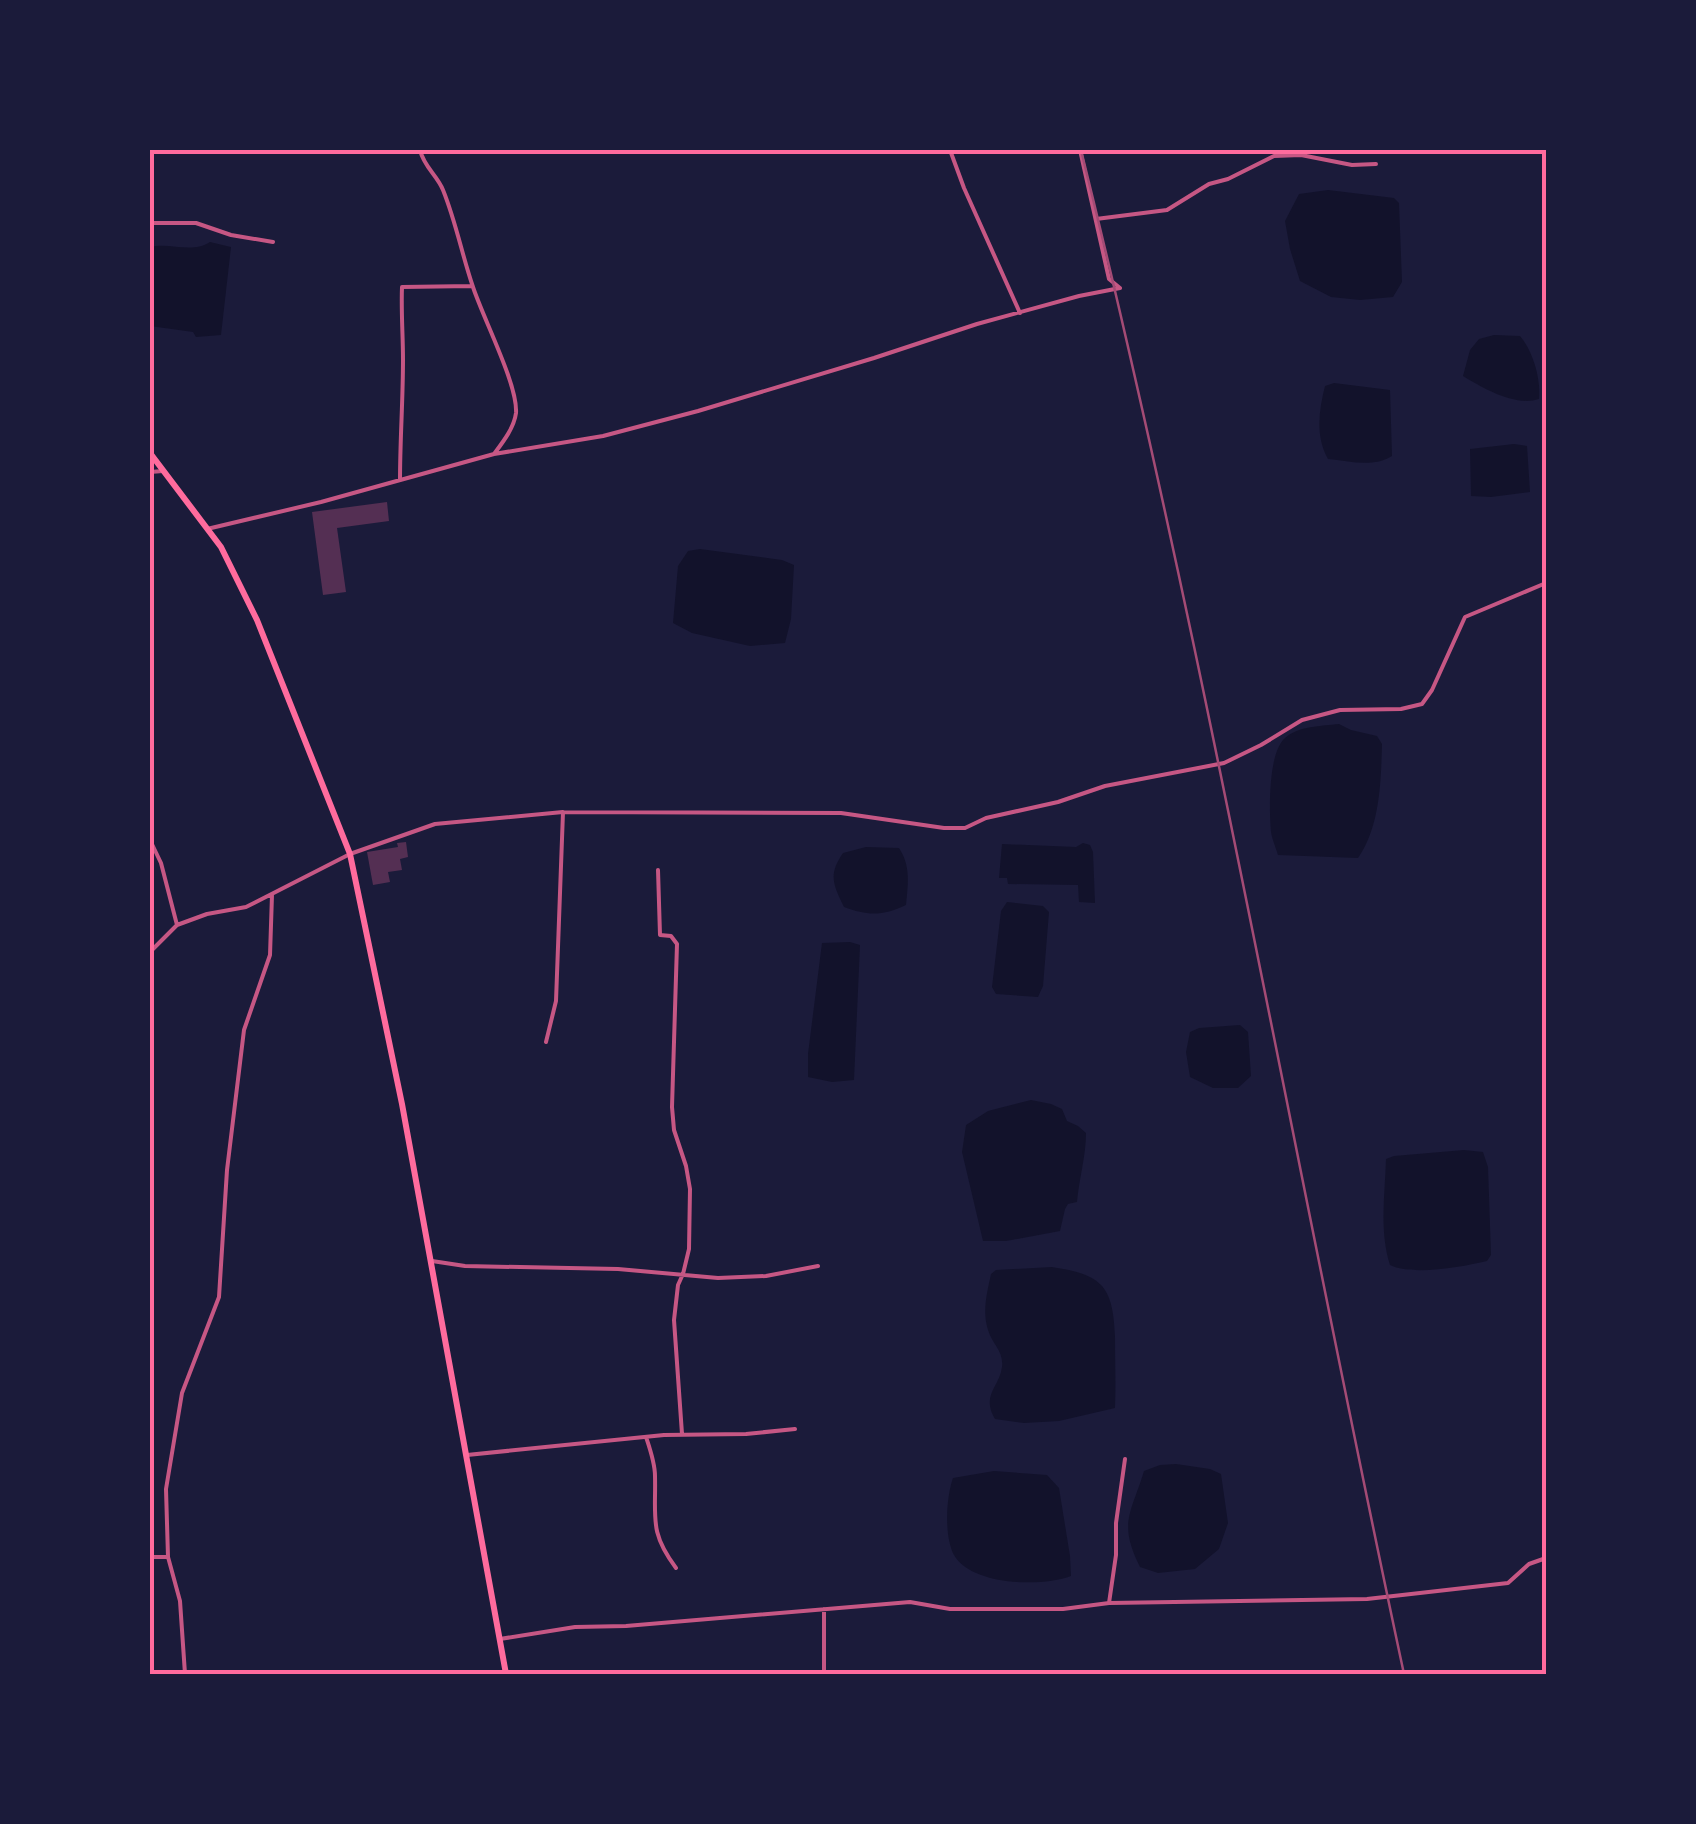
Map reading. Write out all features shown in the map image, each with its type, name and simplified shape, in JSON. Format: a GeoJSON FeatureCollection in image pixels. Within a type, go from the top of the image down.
{"type":"FeatureCollection","features":[{"type":"Feature","properties":{"kind":"main road"},"geometry":{"type":"LineString","coordinates":[[150,453],[221,547],[258,620],[350,854],[432,1261],[506,1674]]}},
{"type":"Feature","properties":{"kind":"street"},"geometry":{"type":"LineString","coordinates":[[420,150],[423,162],[441,185],[472,286],[508,376],[516,414],[508,435],[494,454]]}},
{"type":"Feature","properties":{"kind":"street"},"geometry":{"type":"LineString","coordinates":[[950,150],[1020,313]]}},
{"type":"Feature","properties":{"kind":"street"},"geometry":{"type":"LineString","coordinates":[[207,529],[494,454],[603,436],[698,411],[1020,313],[1120,288],[1109,279],[1080,150]]}},
{"type":"Feature","properties":{"kind":"street"},"geometry":{"type":"LineString","coordinates":[[1096,219],[1167,210],[1209,184],[1274,156],[1301,155],[1352,165],[1376,164]]}},
{"type":"Feature","properties":{"kind":"street"},"geometry":{"type":"LineString","coordinates":[[150,223],[196,224],[273,242]]}},
{"type":"Feature","properties":{"kind":"street"},"geometry":{"type":"LineString","coordinates":[[400,480],[402,288],[472,286]]}},
{"type":"Feature","properties":{"kind":"street"},"geometry":{"type":"LineString","coordinates":[[150,472],[163,471]]}},
{"type":"Feature","properties":{"kind":"street"},"geometry":{"type":"LineString","coordinates":[[150,952],[177,925],[207,914],[246,907],[350,854],[435,824],[563,812],[842,813],[965,828],[986,818],[1058,802],[1105,786],[1224,763],[1302,720],[1340,710],[1401,709],[1422,704],[1464,617],[1546,584]]}},
{"type":"Feature","properties":{"kind":"street"},"geometry":{"type":"LineString","coordinates":[[546,1042],[556,1001],[563,812]]}},
{"type":"Feature","properties":{"kind":"street"},"geometry":{"type":"LineString","coordinates":[[150,840],[161,864],[177,925]]}},
{"type":"Feature","properties":{"kind":"street"},"geometry":{"type":"LineString","coordinates":[[658,870],[660,935],[671,936],[677,944],[672,1107],[674,1130],[690,1188],[689,1249],[678,1286],[674,1320],[682,1434]]}},
{"type":"Feature","properties":{"kind":"street"},"geometry":{"type":"LineString","coordinates":[[185,1674],[180,1601],[168,1557],[166,1489],[182,1393],[220,1297],[227,1170],[244,1030],[270,956],[272,894]]}},
{"type":"Feature","properties":{"kind":"street"},"geometry":{"type":"LineString","coordinates":[[432,1261],[465,1266],[584,1267],[718,1278],[818,1266]]}},
{"type":"Feature","properties":{"kind":"street"},"geometry":{"type":"LineString","coordinates":[[466,1456],[646,1436],[795,1429]]}},
{"type":"Feature","properties":{"kind":"street"},"geometry":{"type":"LineString","coordinates":[[646,1436],[655,1476],[657,1534],[676,1568]]}},
{"type":"Feature","properties":{"kind":"street"},"geometry":{"type":"LineString","coordinates":[[1108,1602],[1126,1460]]}},
{"type":"Feature","properties":{"kind":"street"},"geometry":{"type":"LineString","coordinates":[[150,1558],[168,1557]]}},
{"type":"Feature","properties":{"kind":"street"},"geometry":{"type":"LineString","coordinates":[[500,1639],[576,1627],[910,1602],[950,1609],[1062,1609],[1108,1602],[1388,1597],[1508,1583],[1529,1564],[1546,1558]]}},
{"type":"Feature","properties":{"kind":"street"},"geometry":{"type":"LineString","coordinates":[[824,1610],[824,1674]]}},
{"type":"Feature","properties":{"kind":"shaded area"},"geometry":{"type":"Polygon","coordinates":[[[1328,190],[1394,198],[1399,203],[1402,282],[1393,297],[1331,297],[1300,281],[1285,221],[1299,194],[1328,190]]]}},
{"type":"Feature","properties":{"kind":"shaded area"},"geometry":{"type":"Polygon","coordinates":[[[210,242],[231,247],[221,335],[196,337],[193,332],[150,326],[150,247],[196,247],[210,242]]]}},
{"type":"Feature","properties":{"kind":"shaded area"},"geometry":{"type":"Polygon","coordinates":[[[1520,336],[1525,342],[1535,366],[1539,399],[1510,398],[1463,376],[1470,350],[1479,339],[1520,336]]]}},
{"type":"Feature","properties":{"kind":"shaded area"},"geometry":{"type":"Polygon","coordinates":[[[1334,383],[1390,390],[1392,456],[1369,463],[1328,459],[1321,441],[1320,414],[1325,386],[1334,383]]]}},
{"type":"Feature","properties":{"kind":"shaded area"},"geometry":{"type":"Polygon","coordinates":[[[1527,446],[1530,492],[1471,496],[1470,449],[1527,446]]]}},
{"type":"Feature","properties":{"kind":"shaded area"},"geometry":{"type":"Polygon","coordinates":[[[700,549],[794,565],[791,619],[785,643],[750,646],[692,633],[673,623],[678,566],[688,551],[700,549]]]}},
{"type":"Feature","properties":{"kind":"shaded area"},"geometry":{"type":"Polygon","coordinates":[[[1339,724],[1377,736],[1382,744],[1378,803],[1365,846],[1358,858],[1278,855],[1271,832],[1270,797],[1279,745],[1297,731],[1339,724]]]}},
{"type":"Feature","properties":{"kind":"shaded area"},"geometry":{"type":"Polygon","coordinates":[[[1002,844],[1076,847],[1090,845],[1093,852],[1095,903],[1079,902],[1078,885],[1008,884],[1007,878],[999,878],[1002,844]]]}},
{"type":"Feature","properties":{"kind":"shaded area"},"geometry":{"type":"Polygon","coordinates":[[[866,847],[899,848],[907,868],[906,905],[875,914],[844,907],[835,886],[835,867],[843,853],[866,847]]]}},
{"type":"Feature","properties":{"kind":"shaded area"},"geometry":{"type":"Polygon","coordinates":[[[1007,902],[1043,906],[1049,912],[1043,986],[1038,997],[996,994],[992,987],[1001,911],[1007,902]]]}},
{"type":"Feature","properties":{"kind":"shaded area"},"geometry":{"type":"Polygon","coordinates":[[[822,943],[860,945],[854,1080],[832,1082],[808,1077],[822,943]]]}},
{"type":"Feature","properties":{"kind":"shaded area"},"geometry":{"type":"Polygon","coordinates":[[[1240,1025],[1248,1032],[1251,1076],[1238,1088],[1213,1088],[1190,1077],[1186,1052],[1190,1032],[1240,1025]]]}},
{"type":"Feature","properties":{"kind":"shaded area"},"geometry":{"type":"Polygon","coordinates":[[[1031,1100],[1062,1109],[1067,1121],[1086,1133],[1077,1202],[1065,1209],[1060,1231],[983,1241],[962,1152],[966,1125],[988,1111],[1031,1100]]]}},
{"type":"Feature","properties":{"kind":"shaded area"},"geometry":{"type":"Polygon","coordinates":[[[1464,1150],[1483,1152],[1488,1167],[1491,1255],[1487,1261],[1437,1269],[1411,1270],[1390,1265],[1384,1226],[1386,1159],[1464,1150]]]}},
{"type":"Feature","properties":{"kind":"shaded area"},"geometry":{"type":"Polygon","coordinates":[[[1052,1267],[1094,1279],[1108,1295],[1115,1337],[1115,1408],[1059,1421],[1024,1423],[995,1419],[990,1398],[1002,1361],[986,1323],[991,1274],[996,1270],[1052,1267]]]}},
{"type":"Feature","properties":{"kind":"shaded area"},"geometry":{"type":"Polygon","coordinates":[[[1176,1464],[1221,1474],[1228,1523],[1219,1549],[1195,1569],[1158,1573],[1140,1567],[1130,1539],[1129,1519],[1144,1471],[1176,1464]]]}},
{"type":"Feature","properties":{"kind":"shaded area"},"geometry":{"type":"Polygon","coordinates":[[[994,1471],[1047,1475],[1059,1488],[1071,1576],[1043,1582],[991,1578],[963,1565],[954,1555],[947,1517],[953,1478],[994,1471]]]}},
{"type":"Feature","properties":{"kind":"building"},"geometry":{"type":"Polygon","coordinates":[[[387,502],[389,521],[337,528],[346,592],[323,595],[312,512],[387,502]]]}},
{"type":"Feature","properties":{"kind":"building"},"geometry":{"type":"Polygon","coordinates":[[[406,842],[408,857],[400,859],[402,870],[388,872],[390,882],[373,885],[367,852],[406,842]]]}},
{"type":"Feature","properties":{"kind":"railway"},"geometry":{"type":"LineString","coordinates":[[1081,150],[1169,529],[1404,1674]]}}]}
